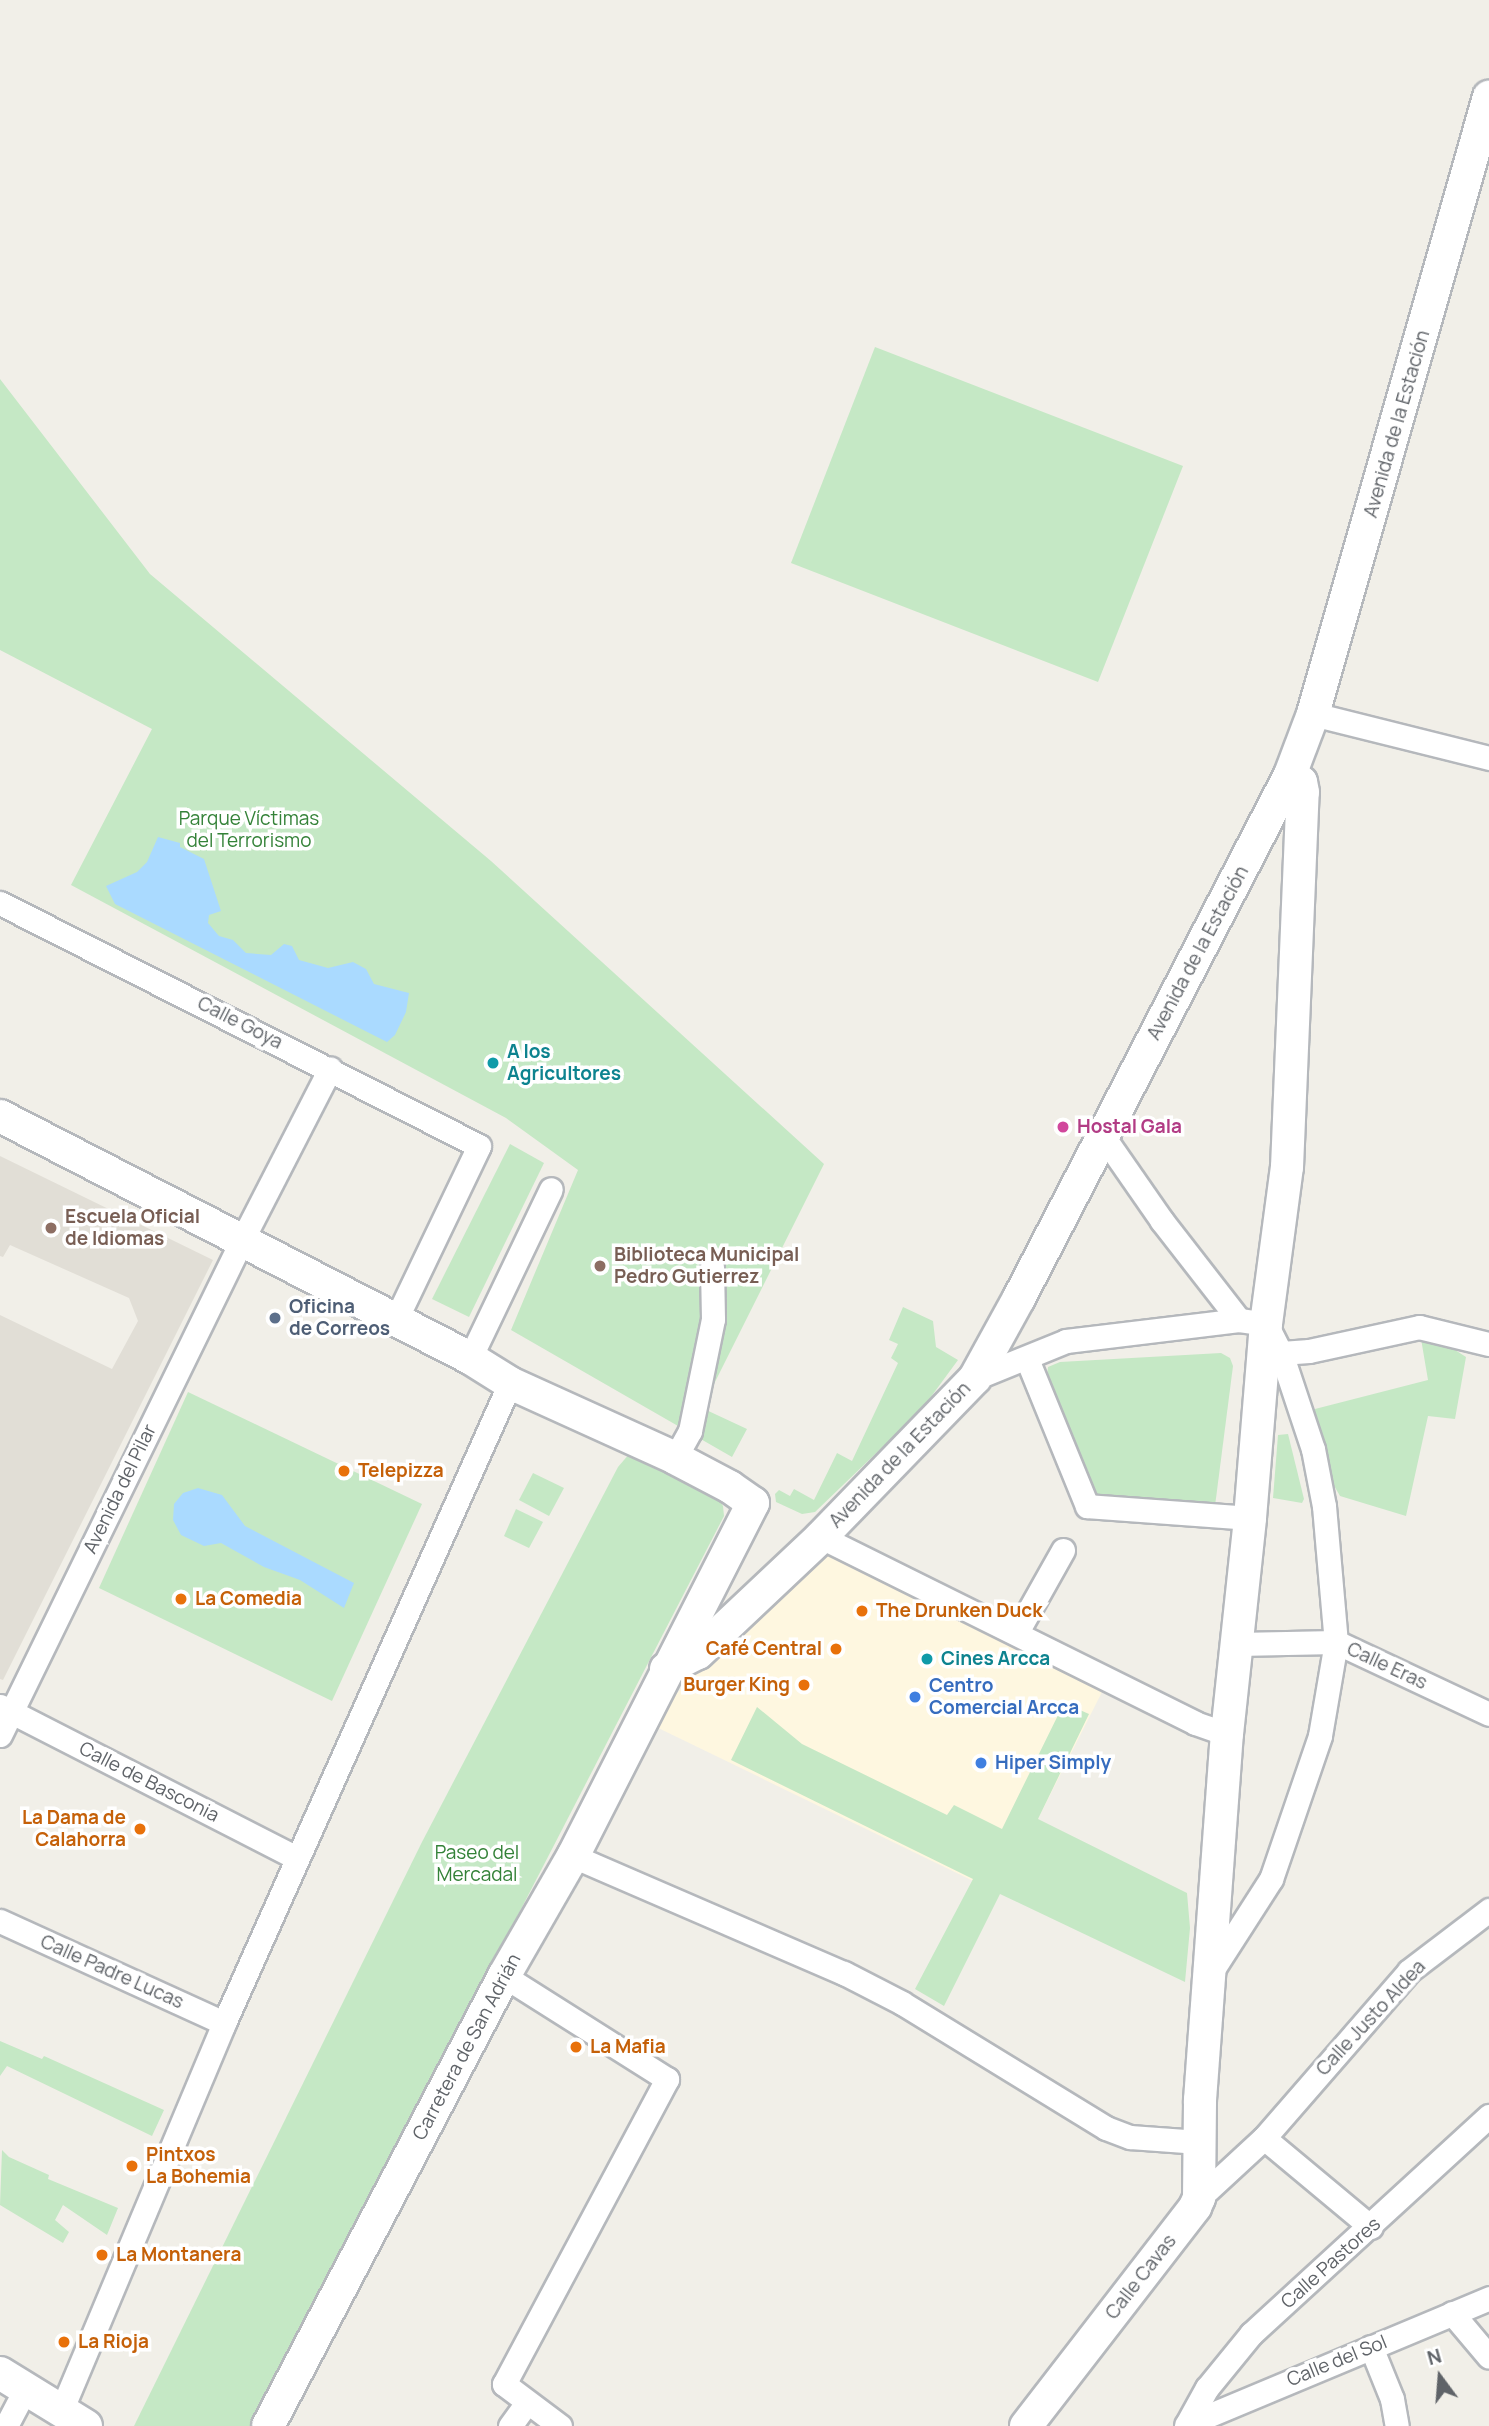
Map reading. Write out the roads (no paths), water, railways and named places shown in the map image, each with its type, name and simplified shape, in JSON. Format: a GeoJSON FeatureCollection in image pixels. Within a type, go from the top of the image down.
{"type":"FeatureCollection","features":[{"type":"Feature","properties":{"kind":"street","name":"Avenida de la Estación"},"geometry":{"type":"LineString","coordinates":[[666,1669],[698,1653],[821,1537],[975,1378],[1103,1136],[1290,775],[1312,714],[1484,130],[1489,97]]}},
{"type":"Feature","properties":{"kind":"street"},"geometry":{"type":"LineString","coordinates":[[1312,714],[1489,758]]}},
{"type":"Feature","properties":{"kind":"street"},"geometry":{"type":"LineString","coordinates":[[1199,2198],[1199,2142],[1227,1734],[1250,1518],[1253,1322],[1287,1167],[1303,792],[1301,782],[1290,775]]}},
{"type":"Feature","properties":{"kind":"street","name":"Calle Goya"},"geometry":{"type":"LineString","coordinates":[[0,903],[479,1146],[395,1321]]}},
{"type":"Feature","properties":{"kind":"street","name":"Avenida del Pilar"},"geometry":{"type":"LineString","coordinates":[[0,1735],[6,1709],[240,1242],[330,1069]]}},
{"type":"Feature","properties":{"kind":"street"},"geometry":{"type":"LineString","coordinates":[[0,1116],[240,1242],[470,1358],[510,1384],[675,1458],[690,1431],[713,1319],[712,1266]]}},
{"type":"Feature","properties":{"kind":"street"},"geometry":{"type":"LineString","coordinates":[[1103,1136],[1170,1232],[1281,1353],[1313,1449],[1324,1506],[1336,1642],[1320,1737],[1271,1879],[1209,1977]]}},
{"type":"Feature","properties":{"kind":"street"},"geometry":{"type":"LineString","coordinates":[[470,1358],[551,1189]]}},
{"type":"Feature","properties":{"kind":"street"},"geometry":{"type":"LineString","coordinates":[[975,1378],[1027,1360],[1066,1341],[1253,1322]]}},
{"type":"Feature","properties":{"kind":"street"},"geometry":{"type":"LineString","coordinates":[[1281,1353],[1309,1351],[1419,1327],[1489,1344]]}},
{"type":"Feature","properties":{"kind":"street"},"geometry":{"type":"LineString","coordinates":[[1027,1360],[1087,1506],[1250,1518]]}},
{"type":"Feature","properties":{"kind":"street"},"geometry":{"type":"LineString","coordinates":[[6,2426],[13,2380],[73,2418],[224,2023],[407,1620],[510,1384]]}},
{"type":"Feature","properties":{"kind":"street","name":"Carretera de San Adrián"},"geometry":{"type":"LineString","coordinates":[[268,2426],[503,1976],[573,1856],[753,1503],[730,1487],[675,1458]]}},
{"type":"Feature","properties":{"kind":"street"},"geometry":{"type":"LineString","coordinates":[[821,1537],[1017,1632],[1195,1723],[1227,1734]]}},
{"type":"Feature","properties":{"kind":"street"},"geometry":{"type":"LineString","coordinates":[[1017,1632],[1063,1549]]}},
{"type":"Feature","properties":{"kind":"street","name":"Calle Eras"},"geometry":{"type":"LineString","coordinates":[[1237,1644],[1336,1642],[1489,1714]]}},
{"type":"Feature","properties":{"kind":"street","name":"Calle de Basconia"},"geometry":{"type":"LineString","coordinates":[[6,1709],[298,1857]]}},
{"type":"Feature","properties":{"kind":"street"},"geometry":{"type":"LineString","coordinates":[[573,1856],[937,2013],[1107,2128],[1130,2137],[1199,2142]]}},
{"type":"Feature","properties":{"kind":"street","name":"Calle Justo Aldea"},"geometry":{"type":"LineString","coordinates":[[1264,2138],[1409,1971],[1489,1910]]}},
{"type":"Feature","properties":{"kind":"street","name":"Calle Padre Lucas"},"geometry":{"type":"LineString","coordinates":[[0,1921],[224,2023]]}},
{"type":"Feature","properties":{"kind":"street"},"geometry":{"type":"LineString","coordinates":[[503,1976],[667,2079],[504,2384],[560,2426]]}},
{"type":"Feature","properties":{"kind":"street","name":"Calle Pastores"},"geometry":{"type":"LineString","coordinates":[[1187,2424],[1207,2388],[1251,2334],[1371,2227],[1489,2116]]}},
{"type":"Feature","properties":{"kind":"street"},"geometry":{"type":"LineString","coordinates":[[1264,2138],[1371,2227]]}},
{"type":"Feature","properties":{"kind":"street","name":"Calle Cavas"},"geometry":{"type":"LineString","coordinates":[[1026,2426],[1195,2207],[1199,2198],[1264,2138]]}},
{"type":"Feature","properties":{"kind":"street","name":"Calle del Sol"},"geometry":{"type":"LineString","coordinates":[[1187,2424],[1489,2298]]}},
{"type":"Feature","properties":{"kind":"street"},"geometry":{"type":"LineString","coordinates":[[1452,2313],[1489,2357]]}},
{"type":"Feature","properties":{"kind":"street"},"geometry":{"type":"LineString","coordinates":[[1371,2347],[1392,2399],[1397,2426]]}},
{"type":"Feature","properties":{"kind":"street"},"geometry":{"type":"LineString","coordinates":[[510,2426],[527,2403]]}},
{"type":"Feature","properties":{"kind":"water"},"geometry":{"type":"Polygon","coordinates":[[[158,837],[180,843],[180,847],[204,859],[221,911],[209,915],[208,923],[219,936],[233,940],[246,953],[271,955],[284,944],[292,946],[299,960],[328,968],[353,962],[366,969],[374,984],[409,993],[406,1012],[395,1035],[387,1042],[115,904],[106,886],[137,872],[147,862],[158,837]]]}},
{"type":"Feature","properties":{"kind":"water"},"geometry":{"type":"Polygon","coordinates":[[[198,1488],[222,1495],[245,1526],[354,1583],[344,1608],[300,1580],[264,1567],[221,1543],[204,1546],[181,1535],[173,1520],[174,1504],[183,1493],[198,1488]]]}},
{"type":"Feature","properties":{"kind":"place","name":"A los Agricultores"},"geometry":{"type":"Point","coordinates":[493,1063]}},
{"type":"Feature","properties":{"kind":"place","name":"Hostal Gala"},"geometry":{"type":"Point","coordinates":[1063,1127]}},
{"type":"Feature","properties":{"kind":"place","name":"Escuela Oficial de Idiomas"},"geometry":{"type":"Point","coordinates":[51,1228]}},
{"type":"Feature","properties":{"kind":"place","name":"Biblioteca Municipal Pedro Gutierrez"},"geometry":{"type":"Point","coordinates":[600,1266]}},
{"type":"Feature","properties":{"kind":"place","name":"Oficina de Correos"},"geometry":{"type":"Point","coordinates":[275,1318]}},
{"type":"Feature","properties":{"kind":"place","name":"Telepizza"},"geometry":{"type":"Point","coordinates":[344,1471]}},
{"type":"Feature","properties":{"kind":"place","name":"La Comedia"},"geometry":{"type":"Point","coordinates":[181,1599]}},
{"type":"Feature","properties":{"kind":"place","name":"The Drunken Duck"},"geometry":{"type":"Point","coordinates":[862,1611]}},
{"type":"Feature","properties":{"kind":"place","name":"Café Central"},"geometry":{"type":"Point","coordinates":[836,1649]}},
{"type":"Feature","properties":{"kind":"place","name":"Cines Arcca"},"geometry":{"type":"Point","coordinates":[927,1659]}},
{"type":"Feature","properties":{"kind":"place","name":"Burger King"},"geometry":{"type":"Point","coordinates":[804,1685]}},
{"type":"Feature","properties":{"kind":"place","name":"Centro Comercial Arcca"},"geometry":{"type":"Point","coordinates":[915,1697]}},
{"type":"Feature","properties":{"kind":"place","name":"Hiper Simply"},"geometry":{"type":"Point","coordinates":[981,1763]}},
{"type":"Feature","properties":{"kind":"place","name":"La Dama de Calahorra"},"geometry":{"type":"Point","coordinates":[140,1829]}},
{"type":"Feature","properties":{"kind":"place","name":"La Mafia"},"geometry":{"type":"Point","coordinates":[576,2047]}},
{"type":"Feature","properties":{"kind":"place","name":"Pintxos La Bohemia"},"geometry":{"type":"Point","coordinates":[132,2166]}},
{"type":"Feature","properties":{"kind":"place","name":"La Montanera"},"geometry":{"type":"Point","coordinates":[102,2255]}},
{"type":"Feature","properties":{"kind":"place","name":"La Rioja"},"geometry":{"type":"Point","coordinates":[64,2342]}},
{"type":"Feature","properties":{"kind":"park label","name":"Parque Víctimas del Terrorismo"},"geometry":{"type":"Point","coordinates":[249,830]}},
{"type":"Feature","properties":{"kind":"park label","name":"Paseo del Mercadal"},"geometry":{"type":"Point","coordinates":[477,1864]}}]}
